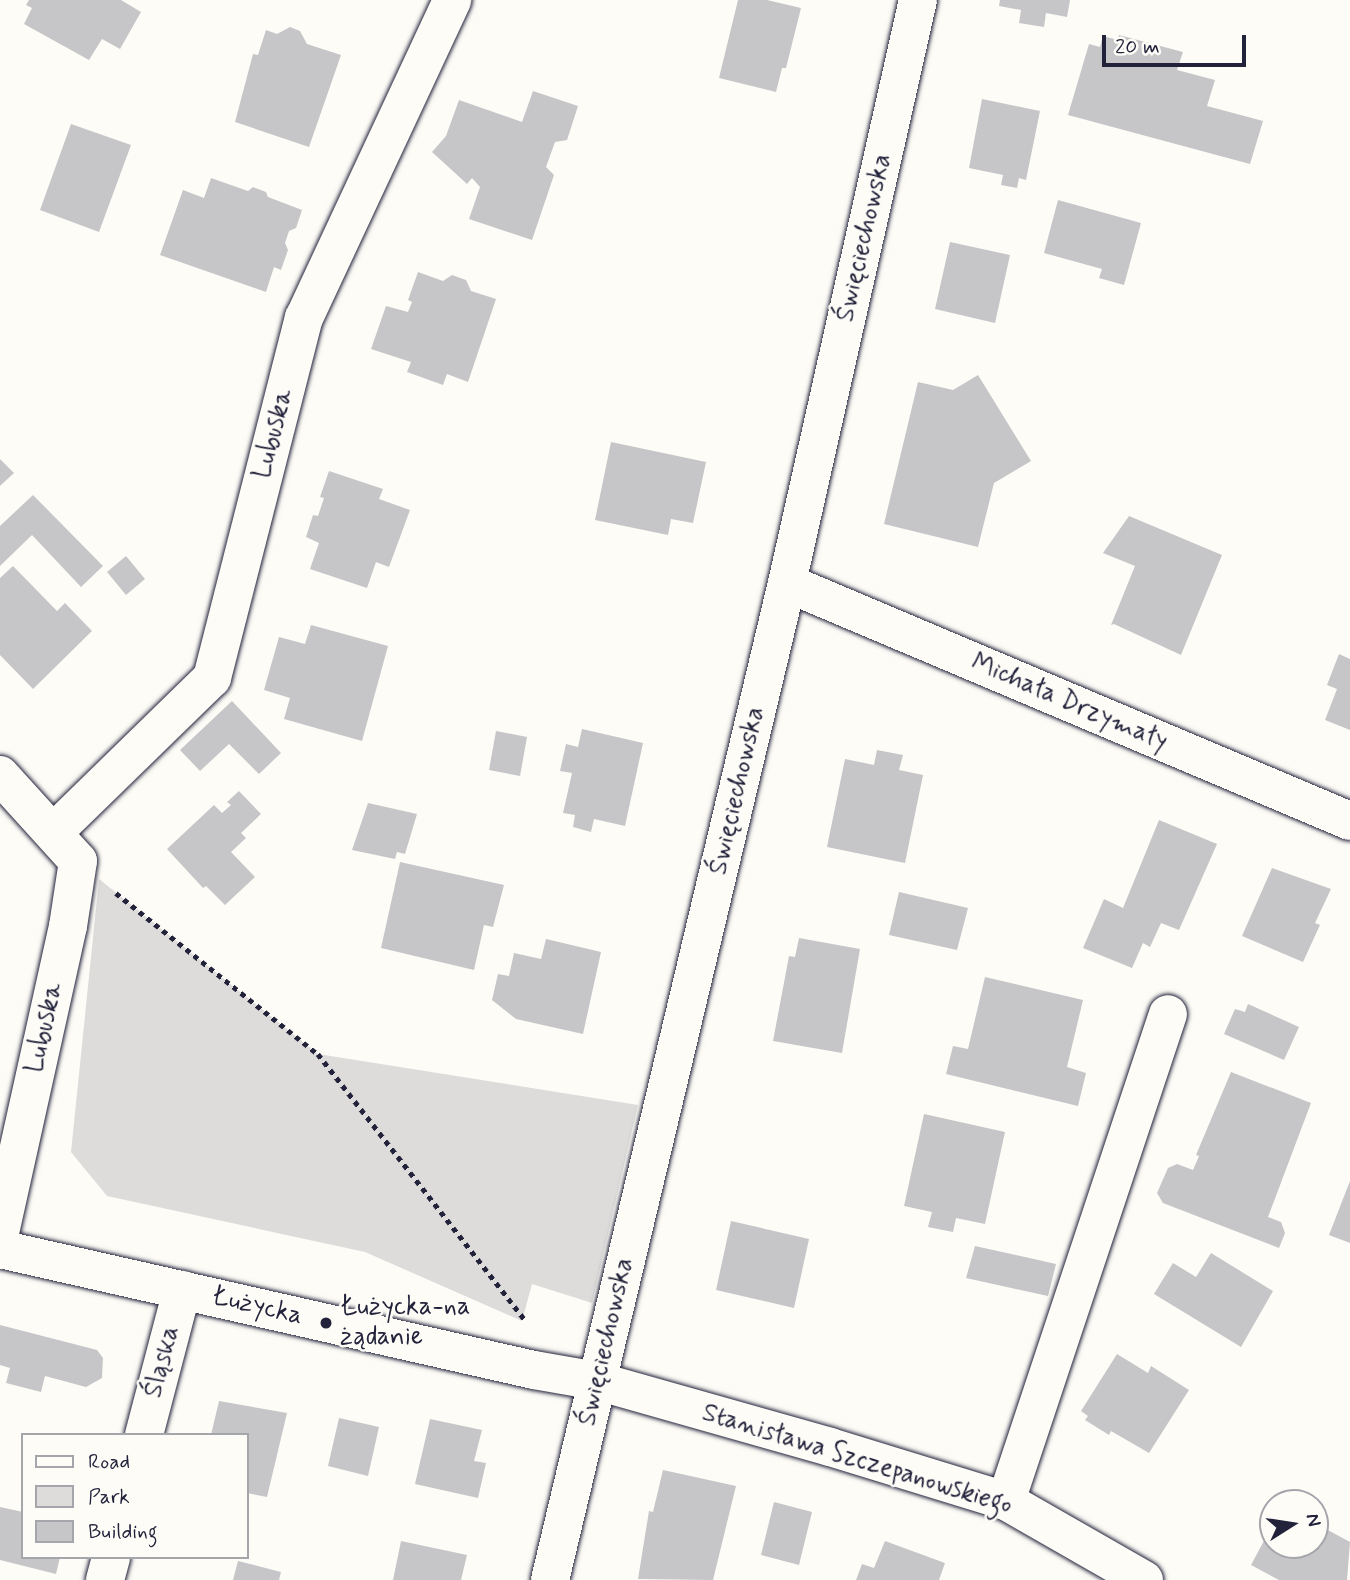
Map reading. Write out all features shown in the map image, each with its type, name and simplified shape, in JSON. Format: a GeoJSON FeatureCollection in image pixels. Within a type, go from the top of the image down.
{"type":"FeatureCollection","features":[{"type":"Feature","properties":{"kind":"street","name":"Lubuska"},"geometry":{"type":"LineString","coordinates":[[55,831],[212,678],[304,318],[452,0]]}},
{"type":"Feature","properties":{"kind":"street","name":"Święciechowska"},"geometry":{"type":"LineString","coordinates":[[550,1580],[788,583],[918,0]]}},
{"type":"Feature","properties":{"kind":"street","name":"Michała Drzymały"},"geometry":{"type":"LineString","coordinates":[[788,583],[1350,821]]}},
{"type":"Feature","properties":{"kind":"street"},"geometry":{"type":"LineString","coordinates":[[0,775],[55,831],[78,860]]}},
{"type":"Feature","properties":{"kind":"street","name":"Lubuska"},"geometry":{"type":"LineString","coordinates":[[0,1232],[68,926],[78,860]]}},
{"type":"Feature","properties":{"kind":"street"},"geometry":{"type":"LineString","coordinates":[[1006,1501],[1168,1014]]}},
{"type":"Feature","properties":{"kind":"street","name":"Łużycka"},"geometry":{"type":"LineString","coordinates":[[0,1249],[534,1370],[597,1381]]}},
{"type":"Feature","properties":{"kind":"street","name":"Śląska"},"geometry":{"type":"LineString","coordinates":[[145,1433],[182,1290]]}},
{"type":"Feature","properties":{"kind":"street","name":"Stanisława Szczepanowskiego"},"geometry":{"type":"LineString","coordinates":[[597,1381],[1006,1501],[1144,1580]]}},
{"type":"Feature","properties":{"kind":"street"},"geometry":{"type":"LineString","coordinates":[[105,1580],[110,1559]]}},
{"type":"Feature","properties":{"kind":"path"},"geometry":{"type":"LineString","coordinates":[[78,860],[318,1055],[532,1330]]}},
{"type":"Feature","properties":{"kind":"green space"},"geometry":{"type":"Polygon","coordinates":[[[99,879],[318,1054],[638,1105],[592,1303],[532,1284],[522,1321],[365,1252],[107,1196],[71,1152],[99,879]]]}},
{"type":"Feature","properties":{"kind":"building"},"geometry":{"type":"Polygon","coordinates":[[[29,0],[121,0],[141,12],[120,49],[102,39],[89,60],[24,24],[32,8],[26,5],[29,0]]]}},
{"type":"Feature","properties":{"kind":"building"},"geometry":{"type":"Polygon","coordinates":[[[738,0],[767,0],[801,8],[786,68],[782,68],[776,92],[719,78],[738,0]]]}},
{"type":"Feature","properties":{"kind":"building"},"geometry":{"type":"Polygon","coordinates":[[[1000,0],[1070,0],[1067,17],[1046,13],[1044,27],[1019,23],[1021,10],[999,6],[1000,0]]]}},
{"type":"Feature","properties":{"kind":"building"},"geometry":{"type":"Polygon","coordinates":[[[290,27],[300,31],[307,44],[341,55],[309,147],[235,122],[253,54],[258,55],[266,30],[277,34],[290,27]]]}},
{"type":"Feature","properties":{"kind":"building"},"geometry":{"type":"Polygon","coordinates":[[[1119,35],[1183,52],[1177,70],[1215,80],[1207,106],[1263,121],[1250,164],[1068,115],[1089,44],[1100,47],[1103,36],[1118,40],[1119,35]]]}},
{"type":"Feature","properties":{"kind":"building"},"geometry":{"type":"Polygon","coordinates":[[[533,91],[578,106],[567,140],[555,142],[546,167],[554,175],[532,240],[469,219],[480,187],[472,178],[467,184],[432,152],[446,136],[459,100],[522,122],[533,91]]]}},
{"type":"Feature","properties":{"kind":"building"},"geometry":{"type":"Polygon","coordinates":[[[982,99],[1040,111],[1026,180],[1019,178],[1017,188],[1001,185],[1003,175],[969,168],[982,99]]]}},
{"type":"Feature","properties":{"kind":"building"},"geometry":{"type":"Polygon","coordinates":[[[71,124],[131,145],[99,232],[40,210],[71,124]]]}},
{"type":"Feature","properties":{"kind":"building"},"geometry":{"type":"Polygon","coordinates":[[[211,178],[248,191],[253,187],[266,192],[268,197],[302,210],[296,228],[289,231],[285,243],[288,250],[281,270],[274,267],[266,292],[160,255],[183,190],[204,198],[211,178]]]}},
{"type":"Feature","properties":{"kind":"building"},"geometry":{"type":"Polygon","coordinates":[[[1058,200],[1141,223],[1124,285],[1099,278],[1102,269],[1044,253],[1058,200]]]}},
{"type":"Feature","properties":{"kind":"building"},"geometry":{"type":"Polygon","coordinates":[[[950,242],[1010,255],[995,323],[935,309],[950,242]]]}},
{"type":"Feature","properties":{"kind":"building"},"geometry":{"type":"Polygon","coordinates":[[[418,272],[443,281],[452,275],[466,280],[471,291],[496,299],[468,382],[447,374],[443,385],[407,372],[411,362],[371,349],[386,306],[408,312],[412,302],[408,300],[418,272]]]}},
{"type":"Feature","properties":{"kind":"building"},"geometry":{"type":"Polygon","coordinates":[[[978,375],[1031,461],[994,483],[978,547],[884,524],[918,382],[953,390],[978,375]]]}},
{"type":"Feature","properties":{"kind":"building"},"geometry":{"type":"Polygon","coordinates":[[[611,442],[706,462],[693,523],[671,519],[668,535],[595,520],[611,442]]]}},
{"type":"Feature","properties":{"kind":"building"},"geometry":{"type":"Polygon","coordinates":[[[0,459],[14,473],[0,486],[0,459]]]}},
{"type":"Feature","properties":{"kind":"building"},"geometry":{"type":"Polygon","coordinates":[[[329,471],[383,489],[379,499],[410,510],[389,567],[376,562],[367,588],[310,569],[319,543],[306,537],[313,515],[318,516],[324,498],[320,497],[329,471]]]}},
{"type":"Feature","properties":{"kind":"building"},"geometry":{"type":"Polygon","coordinates":[[[33,495],[103,566],[81,587],[32,535],[0,566],[0,526],[33,495]]]}},
{"type":"Feature","properties":{"kind":"building"},"geometry":{"type":"Polygon","coordinates":[[[1129,516],[1222,555],[1181,655],[1114,624],[1111,625],[1135,566],[1103,553],[1129,516]]]}},
{"type":"Feature","properties":{"kind":"building"},"geometry":{"type":"Polygon","coordinates":[[[126,556],[145,579],[126,595],[107,572],[126,556]]]}},
{"type":"Feature","properties":{"kind":"building"},"geometry":{"type":"Polygon","coordinates":[[[13,566],[57,611],[65,603],[92,631],[33,689],[0,655],[0,578],[13,566]]]}},
{"type":"Feature","properties":{"kind":"building"},"geometry":{"type":"Polygon","coordinates":[[[311,625],[388,646],[362,741],[284,719],[290,698],[264,690],[279,637],[305,644],[311,625]]]}},
{"type":"Feature","properties":{"kind":"building"},"geometry":{"type":"Polygon","coordinates":[[[1339,654],[1350,659],[1350,730],[1325,720],[1337,689],[1327,685],[1339,654]]]}},
{"type":"Feature","properties":{"kind":"building"},"geometry":{"type":"Polygon","coordinates":[[[232,701],[281,753],[259,774],[229,744],[200,771],[180,750],[232,701]]]}},
{"type":"Feature","properties":{"kind":"building"},"geometry":{"type":"Polygon","coordinates":[[[582,729],[643,743],[625,826],[594,819],[591,832],[573,827],[575,815],[563,813],[572,773],[560,771],[566,744],[578,747],[582,729]]]}},
{"type":"Feature","properties":{"kind":"building"},"geometry":{"type":"Polygon","coordinates":[[[496,731],[527,737],[520,776],[489,770],[496,731]]]}},
{"type":"Feature","properties":{"kind":"building"},"geometry":{"type":"Polygon","coordinates":[[[877,750],[903,755],[899,770],[923,775],[905,863],[827,847],[845,759],[874,765],[877,750]]]}},
{"type":"Feature","properties":{"kind":"building"},"geometry":{"type":"Polygon","coordinates":[[[239,791],[261,814],[241,833],[246,838],[231,852],[255,877],[225,905],[206,886],[203,888],[167,849],[214,805],[222,813],[231,805],[227,802],[239,791]]]}},
{"type":"Feature","properties":{"kind":"building"},"geometry":{"type":"Polygon","coordinates":[[[368,803],[417,814],[405,854],[397,852],[395,859],[352,850],[368,803]]]}},
{"type":"Feature","properties":{"kind":"building"},"geometry":{"type":"Polygon","coordinates":[[[1159,820],[1217,844],[1179,930],[1161,923],[1150,947],[1143,943],[1132,968],[1083,948],[1104,899],[1123,908],[1159,820]]]}},
{"type":"Feature","properties":{"kind":"building"},"geometry":{"type":"Polygon","coordinates":[[[400,862],[504,885],[493,927],[484,925],[474,970],[381,948],[400,862]]]}},
{"type":"Feature","properties":{"kind":"building"},"geometry":{"type":"Polygon","coordinates":[[[1272,868],[1331,889],[1315,923],[1320,925],[1303,962],[1242,936],[1272,868]]]}},
{"type":"Feature","properties":{"kind":"building"},"geometry":{"type":"Polygon","coordinates":[[[899,892],[968,908],[957,950],[889,935],[899,892]]]}},
{"type":"Feature","properties":{"kind":"building"},"geometry":{"type":"Polygon","coordinates":[[[799,938],[860,949],[842,1053],[773,1041],[789,956],[795,957],[799,938]]]}},
{"type":"Feature","properties":{"kind":"building"},"geometry":{"type":"Polygon","coordinates":[[[546,939],[601,952],[583,1034],[516,1019],[492,1000],[498,974],[509,976],[514,953],[541,959],[546,939]]]}},
{"type":"Feature","properties":{"kind":"building"},"geometry":{"type":"Polygon","coordinates":[[[985,977],[1083,1000],[1067,1067],[1086,1073],[1078,1106],[946,1074],[953,1046],[968,1049],[985,977]]]}},
{"type":"Feature","properties":{"kind":"building"},"geometry":{"type":"Polygon","coordinates":[[[1248,1004],[1299,1027],[1284,1060],[1224,1034],[1235,1009],[1245,1012],[1248,1004]]]}},
{"type":"Feature","properties":{"kind":"building"},"geometry":{"type":"Polygon","coordinates":[[[1231,1072],[1311,1103],[1268,1217],[1281,1222],[1285,1233],[1279,1248],[1163,1203],[1157,1193],[1168,1168],[1177,1164],[1193,1170],[1199,1156],[1196,1155],[1231,1072]]]}},
{"type":"Feature","properties":{"kind":"building"},"geometry":{"type":"Polygon","coordinates":[[[924,1114],[1005,1132],[985,1224],[956,1218],[953,1232],[928,1227],[932,1212],[904,1206],[924,1114]]]}},
{"type":"Feature","properties":{"kind":"building"},"geometry":{"type":"Polygon","coordinates":[[[1350,1181],[1350,1243],[1329,1235],[1350,1181]]]}},
{"type":"Feature","properties":{"kind":"building"},"geometry":{"type":"Polygon","coordinates":[[[731,1221],[809,1239],[794,1308],[716,1290],[731,1221]]]}},
{"type":"Feature","properties":{"kind":"building"},"geometry":{"type":"Polygon","coordinates":[[[975,1246],[1056,1264],[1048,1296],[966,1278],[975,1246]]]}},
{"type":"Feature","properties":{"kind":"building"},"geometry":{"type":"Polygon","coordinates":[[[1211,1253],[1273,1291],[1241,1347],[1154,1294],[1173,1263],[1196,1277],[1211,1253]]]}},
{"type":"Feature","properties":{"kind":"building"},"geometry":{"type":"Polygon","coordinates":[[[0,1325],[97,1350],[103,1358],[102,1378],[86,1387],[45,1376],[41,1392],[6,1383],[10,1368],[0,1365],[0,1325]]]}},
{"type":"Feature","properties":{"kind":"building"},"geometry":{"type":"Polygon","coordinates":[[[1117,1354],[1148,1373],[1151,1366],[1189,1390],[1149,1453],[1111,1431],[1109,1435],[1085,1420],[1088,1416],[1081,1411],[1117,1354]]]}},
{"type":"Feature","properties":{"kind":"building"},"geometry":{"type":"Polygon","coordinates":[[[219,1401],[287,1413],[267,1497],[248,1493],[248,1433],[211,1433],[219,1401]]]}},
{"type":"Feature","properties":{"kind":"building"},"geometry":{"type":"Polygon","coordinates":[[[339,1418],[379,1427],[368,1476],[328,1466],[339,1418]]]}},
{"type":"Feature","properties":{"kind":"building"},"geometry":{"type":"Polygon","coordinates":[[[430,1419],[482,1430],[474,1461],[486,1463],[478,1498],[415,1484],[430,1419]]]}},
{"type":"Feature","properties":{"kind":"building"},"geometry":{"type":"Polygon","coordinates":[[[663,1470],[736,1486],[713,1580],[638,1579],[649,1511],[653,1512],[663,1470]]]}},
{"type":"Feature","properties":{"kind":"building"},"geometry":{"type":"Polygon","coordinates":[[[774,1502],[812,1512],[799,1565],[761,1555],[774,1502]]]}},
{"type":"Feature","properties":{"kind":"building"},"geometry":{"type":"Polygon","coordinates":[[[0,1507],[21,1512],[21,1559],[60,1559],[56,1574],[0,1560],[0,1507]]]}},
{"type":"Feature","properties":{"kind":"building"},"geometry":{"type":"Polygon","coordinates":[[[1329,1531],[1350,1542],[1347,1580],[1279,1580],[1251,1565],[1259,1550],[1259,1559],[1329,1559],[1329,1531]]]}},
{"type":"Feature","properties":{"kind":"building"},"geometry":{"type":"Polygon","coordinates":[[[401,1541],[467,1555],[461,1580],[393,1580],[401,1541]]]}},
{"type":"Feature","properties":{"kind":"building"},"geometry":{"type":"Polygon","coordinates":[[[885,1541],[945,1563],[939,1580],[856,1580],[862,1564],[874,1568],[885,1541]]]}},
{"type":"Feature","properties":{"kind":"building"},"geometry":{"type":"Polygon","coordinates":[[[238,1561],[281,1572],[279,1580],[233,1580],[238,1561]]]}},
{"type":"Feature","properties":{"kind":"place","name":"Łużycka-na żądanie"},"geometry":{"type":"Point","coordinates":[326,1323]}}]}
